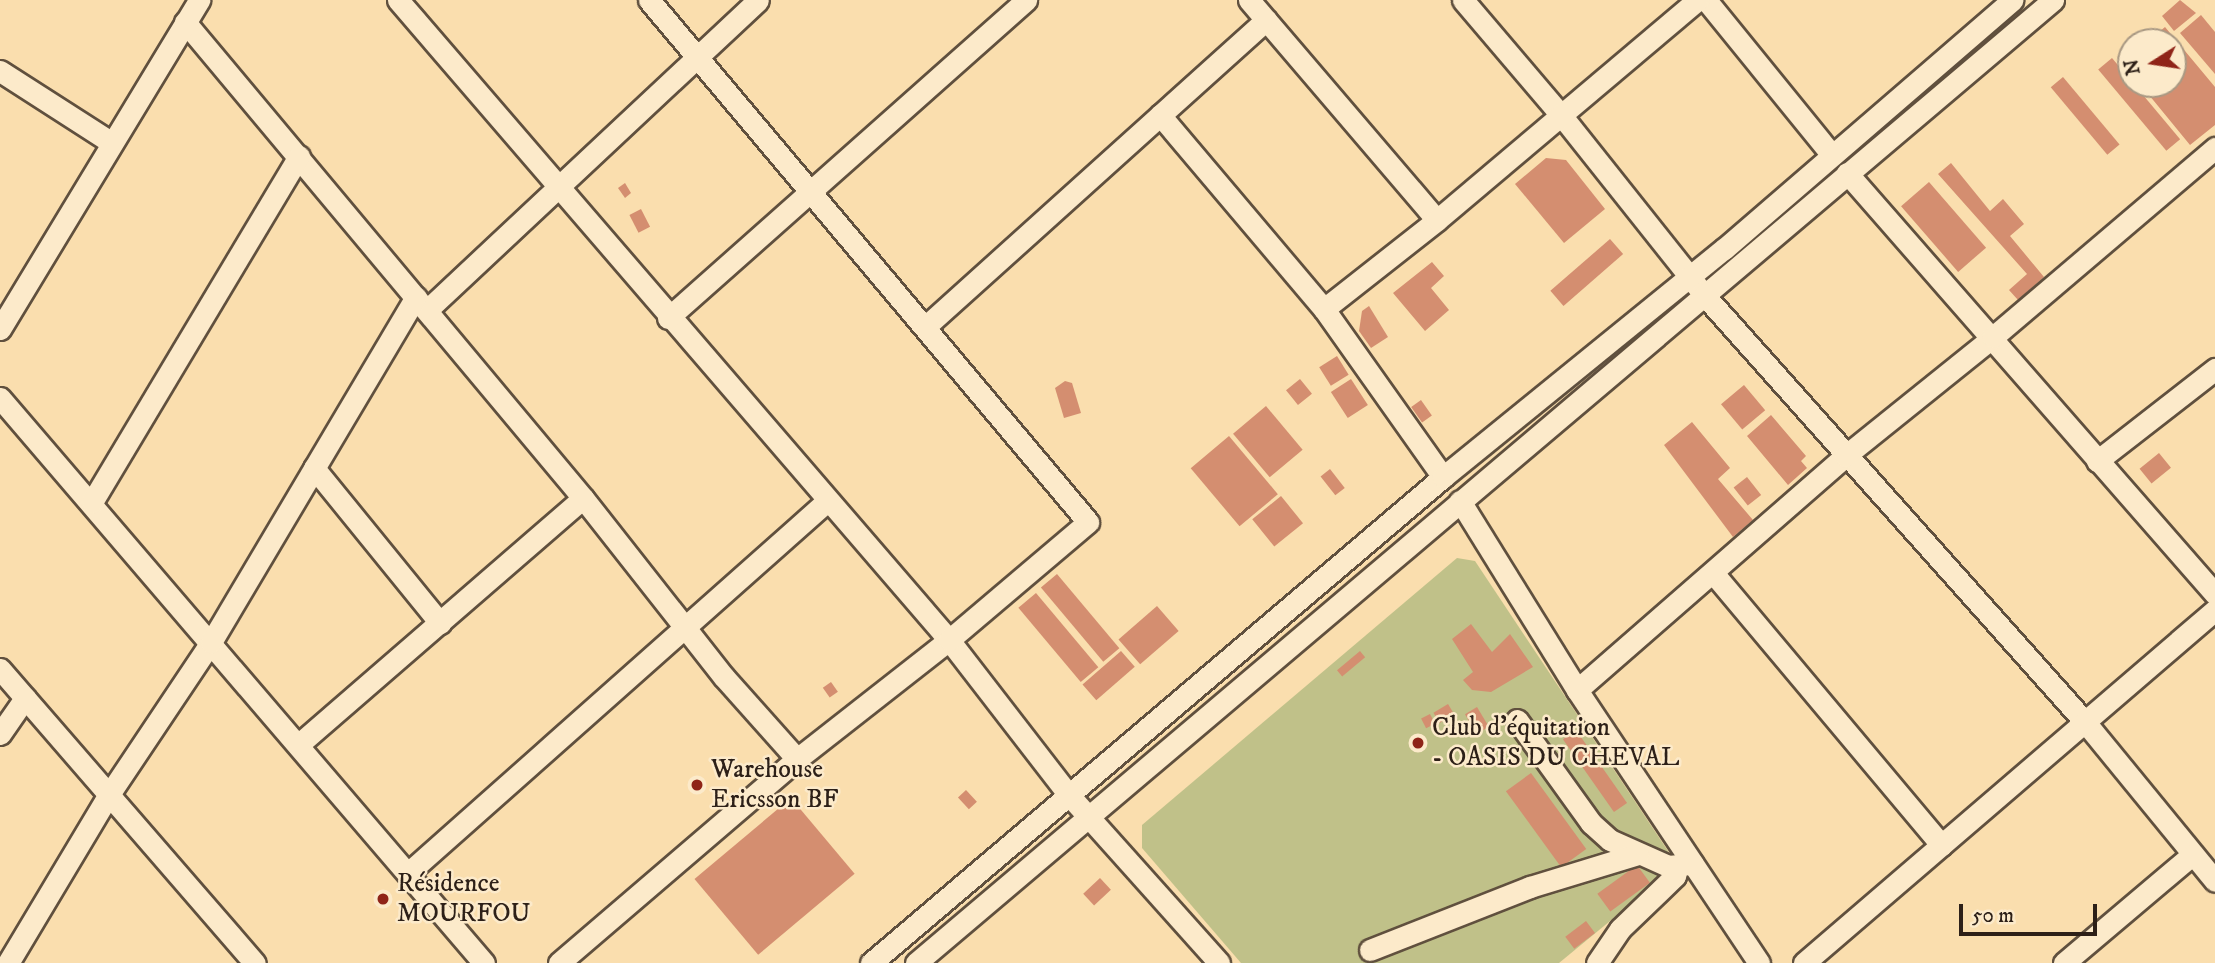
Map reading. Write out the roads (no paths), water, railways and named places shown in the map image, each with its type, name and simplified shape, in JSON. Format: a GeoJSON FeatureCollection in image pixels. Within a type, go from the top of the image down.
{"type":"FeatureCollection","features":[{"type":"Feature","properties":{"kind":"street"},"geometry":{"type":"LineString","coordinates":[[0,329],[199,0]]}},
{"type":"Feature","properties":{"kind":"street"},"geometry":{"type":"LineString","coordinates":[[398,0],[826,502],[949,640],[1069,794],[1214,961]]}},
{"type":"Feature","properties":{"kind":"street"},"geometry":{"type":"LineString","coordinates":[[559,963],[797,759],[949,640],[1088,522],[649,0]]}},
{"type":"Feature","properties":{"kind":"street"},"geometry":{"type":"LineString","coordinates":[[8,963],[108,796],[211,642],[314,468],[422,304],[558,188],[695,55],[758,0]]}},
{"type":"Feature","properties":{"kind":"street"},"geometry":{"type":"LineString","coordinates":[[668,318],[1026,0]]}},
{"type":"Feature","properties":{"kind":"street"},"geometry":{"type":"LineString","coordinates":[[1249,0],[1437,220]]}},
{"type":"Feature","properties":{"kind":"street"},"geometry":{"type":"LineString","coordinates":[[1463,0],[1562,115],[1705,296],[2085,722],[2215,881]]}},
{"type":"Feature","properties":{"kind":"street"},"geometry":{"type":"LineString","coordinates":[[1324,309],[1437,220],[1697,0]]}},
{"type":"Feature","properties":{"kind":"street"},"geometry":{"type":"LineString","coordinates":[[1706,0],[1831,154]]}},
{"type":"Feature","properties":{"kind":"street"},"geometry":{"type":"LineString","coordinates":[[871,963],[1443,477],[1690,276],[2012,0]]}},
{"type":"Feature","properties":{"kind":"street"},"geometry":{"type":"LineString","coordinates":[[916,963],[2053,0]]}},
{"type":"Feature","properties":{"kind":"street"},"geometry":{"type":"LineString","coordinates":[[925,327],[1266,20]]}},
{"type":"Feature","properties":{"kind":"street"},"geometry":{"type":"LineString","coordinates":[[185,22],[583,498],[724,677],[797,759]]}},
{"type":"Feature","properties":{"kind":"street"},"geometry":{"type":"LineString","coordinates":[[0,71],[112,143]]}},
{"type":"Feature","properties":{"kind":"street"},"geometry":{"type":"LineString","coordinates":[[1160,115],[1324,309],[1443,477]]}},
{"type":"Feature","properties":{"kind":"street"},"geometry":{"type":"LineString","coordinates":[[1577,690],[1714,574],[1845,456],[1993,337],[2215,148]]}},
{"type":"Feature","properties":{"kind":"street"},"geometry":{"type":"LineString","coordinates":[[92,502],[299,156]]}},
{"type":"Feature","properties":{"kind":"street"},"geometry":{"type":"LineString","coordinates":[[1847,173],[2215,594]]}},
{"type":"Feature","properties":{"kind":"street"},"geometry":{"type":"LineString","coordinates":[[2097,461],[2215,369]]}},
{"type":"Feature","properties":{"kind":"street"},"geometry":{"type":"LineString","coordinates":[[0,398],[92,502],[484,963]]}},
{"type":"Feature","properties":{"kind":"street"},"geometry":{"type":"LineString","coordinates":[[314,468],[440,622]]}},
{"type":"Feature","properties":{"kind":"street"},"geometry":{"type":"LineString","coordinates":[[298,745],[583,498]]}},
{"type":"Feature","properties":{"kind":"street"},"geometry":{"type":"LineString","coordinates":[[1460,501],[1686,865],[1759,963]]}},
{"type":"Feature","properties":{"kind":"street"},"geometry":{"type":"LineString","coordinates":[[408,873],[688,629],[826,502]]}},
{"type":"Feature","properties":{"kind":"street"},"geometry":{"type":"LineString","coordinates":[[1714,574],[1941,845]]}},
{"type":"Feature","properties":{"kind":"street"},"geometry":{"type":"LineString","coordinates":[[1804,963],[2215,610]]}},
{"type":"Feature","properties":{"kind":"street"},"geometry":{"type":"LineString","coordinates":[[0,669],[255,963]]}},
{"type":"Feature","properties":{"kind":"street"},"geometry":{"type":"LineString","coordinates":[[0,734],[25,698]]}},
{"type":"Feature","properties":{"kind":"street"},"geometry":{"type":"LineString","coordinates":[[1517,720],[1591,823],[1638,854],[1686,865]]}},
{"type":"Feature","properties":{"kind":"street"},"geometry":{"type":"LineString","coordinates":[[1370,950],[1530,887],[1638,854]]}},
{"type":"Feature","properties":{"kind":"street"},"geometry":{"type":"LineString","coordinates":[[2064,963],[2192,855]]}},
{"type":"Feature","properties":{"kind":"street"},"geometry":{"type":"LineString","coordinates":[[1597,963],[1620,929],[1686,865]]}},
{"type":"Feature","properties":{"kind":"place","name":"Club d'équitation - OASIS DU CHEVAL"},"geometry":{"type":"Point","coordinates":[1418,743]}},
{"type":"Feature","properties":{"kind":"place","name":"Warehouse Ericsson BF"},"geometry":{"type":"Point","coordinates":[697,785]}},
{"type":"Feature","properties":{"kind":"place","name":"Résidence MOURFOU"},"geometry":{"type":"Point","coordinates":[383,899]}}]}
